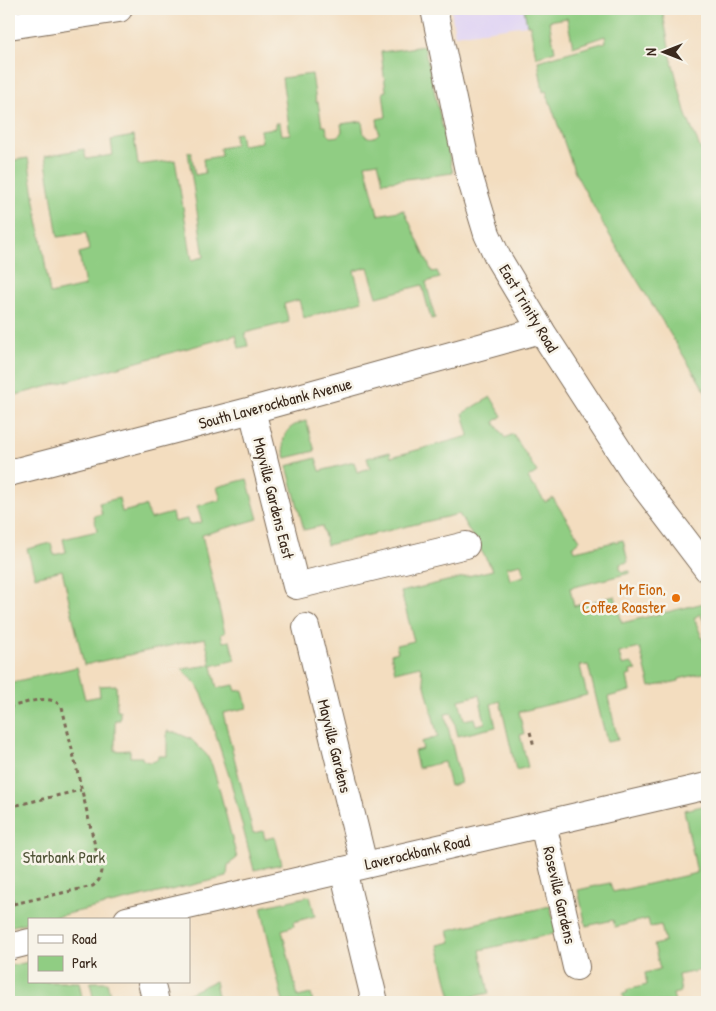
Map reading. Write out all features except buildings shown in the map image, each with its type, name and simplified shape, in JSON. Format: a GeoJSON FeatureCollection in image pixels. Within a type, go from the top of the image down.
{"type":"FeatureCollection","features":[{"type":"Feature","properties":{"kind":"street"},"geometry":{"type":"LineString","coordinates":[[9,26],[118,9]]}},
{"type":"Feature","properties":{"kind":"street","name":"East Trinity Road"},"geometry":{"type":"LineString","coordinates":[[434,9],[462,149],[476,201],[487,234],[498,258],[541,330],[633,472],[707,570]]}},
{"type":"Feature","properties":{"kind":"street","name":"South Laverockbank Avenue"},"geometry":{"type":"LineString","coordinates":[[9,473],[252,410],[541,330]]}},
{"type":"Feature","properties":{"kind":"street","name":"Mayville Gardens East"},"geometry":{"type":"LineString","coordinates":[[252,410],[296,586],[466,545]]}},
{"type":"Feature","properties":{"kind":"street","name":"Mayville Gardens"},"geometry":{"type":"LineString","coordinates":[[306,627],[354,867],[375,1002]]}},
{"type":"Feature","properties":{"kind":"street","name":"Laverockbank Road"},"geometry":{"type":"LineString","coordinates":[[136,918],[707,786]]}},
{"type":"Feature","properties":{"kind":"street","name":"Roseville Gardens"},"geometry":{"type":"LineString","coordinates":[[543,824],[576,967]]}},
{"type":"Feature","properties":{"kind":"street"},"geometry":{"type":"LineString","coordinates":[[9,947],[28,942]]}},
{"type":"Feature","properties":{"kind":"street"},"geometry":{"type":"LineString","coordinates":[[152,984],[156,1002]]}},
{"type":"Feature","properties":{"kind":"path"},"geometry":{"type":"LineString","coordinates":[[9,707],[47,699],[58,702],[62,707],[101,871],[99,880],[93,886],[9,905]]}},
{"type":"Feature","properties":{"kind":"path"},"geometry":{"type":"LineString","coordinates":[[530,732],[534,746]]}},
{"type":"Feature","properties":{"kind":"path"},"geometry":{"type":"LineString","coordinates":[[9,807],[81,790]]}},
{"type":"Feature","properties":{"kind":"path"},"geometry":{"type":"LineString","coordinates":[[9,884],[13,904]]}},
{"type":"Feature","properties":{"kind":"shaded area"},"geometry":{"type":"Polygon","coordinates":[[[451,9],[524,9],[527,25],[455,35],[451,9]]]}},
{"type":"Feature","properties":{"kind":"green space"},"geometry":{"type":"Polygon","coordinates":[[[524,9],[662,9],[671,57],[686,115],[707,164],[707,394],[607,231],[575,173],[546,91],[543,92],[538,61],[606,42],[605,36],[573,47],[567,18],[549,21],[555,51],[536,57],[530,25],[527,25],[524,9]]]}},
{"type":"Feature","properties":{"kind":"green space"},"geometry":{"type":"Polygon","coordinates":[[[424,46],[453,173],[383,182],[378,162],[365,164],[378,215],[404,210],[432,272],[437,271],[440,278],[426,282],[435,318],[431,319],[422,285],[377,297],[368,267],[354,271],[362,301],[304,318],[299,300],[284,304],[289,322],[245,333],[248,346],[239,348],[236,335],[9,397],[9,161],[28,158],[50,294],[85,286],[79,253],[89,250],[86,233],[58,237],[45,156],[84,149],[86,159],[113,155],[111,140],[134,136],[138,165],[175,160],[192,260],[204,257],[188,152],[191,152],[195,175],[205,173],[203,159],[221,156],[220,148],[235,145],[234,134],[240,133],[242,145],[262,142],[260,130],[276,128],[276,123],[280,123],[282,135],[290,134],[282,78],[312,74],[322,126],[326,126],[327,133],[331,137],[339,136],[342,131],[341,124],[362,121],[364,135],[374,137],[379,133],[377,119],[386,117],[383,92],[386,91],[381,52],[424,46]]]}},
{"type":"Feature","properties":{"kind":"green space"},"geometry":{"type":"Polygon","coordinates":[[[491,397],[502,416],[494,422],[505,438],[513,434],[537,472],[528,478],[533,487],[545,502],[553,498],[580,540],[573,546],[575,551],[623,540],[628,562],[620,564],[620,568],[622,572],[630,571],[630,573],[570,588],[574,606],[615,596],[622,623],[704,603],[707,608],[707,627],[700,614],[694,618],[707,650],[707,672],[679,679],[679,681],[650,687],[640,648],[619,653],[622,665],[631,663],[637,670],[630,671],[631,675],[627,676],[630,691],[608,697],[618,740],[607,742],[588,665],[580,666],[587,695],[519,712],[524,734],[520,735],[528,767],[516,770],[500,701],[491,704],[496,727],[458,736],[452,713],[445,714],[461,783],[450,786],[444,762],[418,768],[414,751],[423,749],[421,742],[438,737],[420,666],[395,672],[391,654],[398,652],[396,645],[414,641],[401,592],[493,570],[459,514],[327,545],[322,526],[304,530],[287,466],[316,458],[320,471],[354,462],[357,472],[370,468],[367,458],[390,452],[391,457],[469,436],[463,413],[491,397]],[[521,564],[507,567],[510,580],[524,576],[521,564]],[[479,695],[459,700],[464,720],[474,718],[476,725],[485,723],[479,695]]]}},
{"type":"Feature","properties":{"kind":"green space"},"geometry":{"type":"Polygon","coordinates":[[[306,421],[315,451],[286,458],[283,444],[286,434],[293,426],[306,421]]]}},
{"type":"Feature","properties":{"kind":"green space"},"geometry":{"type":"Polygon","coordinates":[[[247,479],[258,519],[202,535],[225,633],[221,634],[223,642],[230,641],[235,660],[212,666],[217,688],[234,685],[236,691],[243,690],[247,708],[223,713],[253,833],[263,831],[265,839],[275,837],[282,864],[254,870],[230,779],[203,696],[197,685],[182,669],[211,665],[205,638],[84,665],[62,570],[35,577],[27,549],[51,543],[54,555],[66,552],[63,539],[97,531],[94,516],[102,514],[99,503],[119,498],[122,512],[146,506],[150,519],[172,513],[174,522],[187,519],[189,525],[202,522],[197,506],[221,500],[217,487],[247,479]]]}},
{"type":"Feature","properties":{"kind":"green space","name":"Starbank Park"},"geometry":{"type":"Polygon","coordinates":[[[77,667],[85,699],[100,696],[99,686],[116,685],[117,710],[120,710],[120,720],[115,720],[115,751],[130,750],[130,757],[142,757],[142,759],[150,762],[158,759],[158,756],[167,756],[167,731],[191,739],[206,754],[212,765],[219,788],[237,858],[228,865],[227,877],[50,918],[28,918],[28,922],[9,927],[9,683],[77,667]]]}},
{"type":"Feature","properties":{"kind":"green space"},"geometry":{"type":"Polygon","coordinates":[[[707,805],[707,969],[678,975],[681,992],[673,994],[675,1002],[627,1002],[622,994],[627,993],[627,990],[647,985],[645,973],[660,969],[654,945],[665,942],[661,925],[650,927],[648,919],[615,927],[613,920],[586,926],[578,890],[610,883],[613,892],[697,873],[684,810],[707,805]]]}},
{"type":"Feature","properties":{"kind":"green space"},"geometry":{"type":"Polygon","coordinates":[[[310,896],[315,916],[293,922],[294,926],[282,930],[298,997],[311,994],[313,1002],[283,1002],[261,907],[310,896]]]}},
{"type":"Feature","properties":{"kind":"green space"},"geometry":{"type":"Polygon","coordinates":[[[550,906],[557,933],[480,950],[489,993],[471,997],[472,1002],[452,1002],[438,945],[451,942],[448,930],[550,906]]]}},
{"type":"Feature","properties":{"kind":"green space"},"geometry":{"type":"Polygon","coordinates":[[[28,962],[28,984],[79,984],[83,1002],[9,1002],[9,966],[28,962]]]}},
{"type":"Feature","properties":{"kind":"green space"},"geometry":{"type":"Polygon","coordinates":[[[215,981],[219,1002],[182,1002],[187,994],[215,981]]]}},
{"type":"Feature","properties":{"kind":"green space"},"geometry":{"type":"Polygon","coordinates":[[[90,984],[108,984],[112,1002],[94,1002],[90,984]]]}},
{"type":"Feature","properties":{"kind":"place","name":"Mr Eion, Coffee Roaster"},"geometry":{"type":"Point","coordinates":[676,598]}}]}
